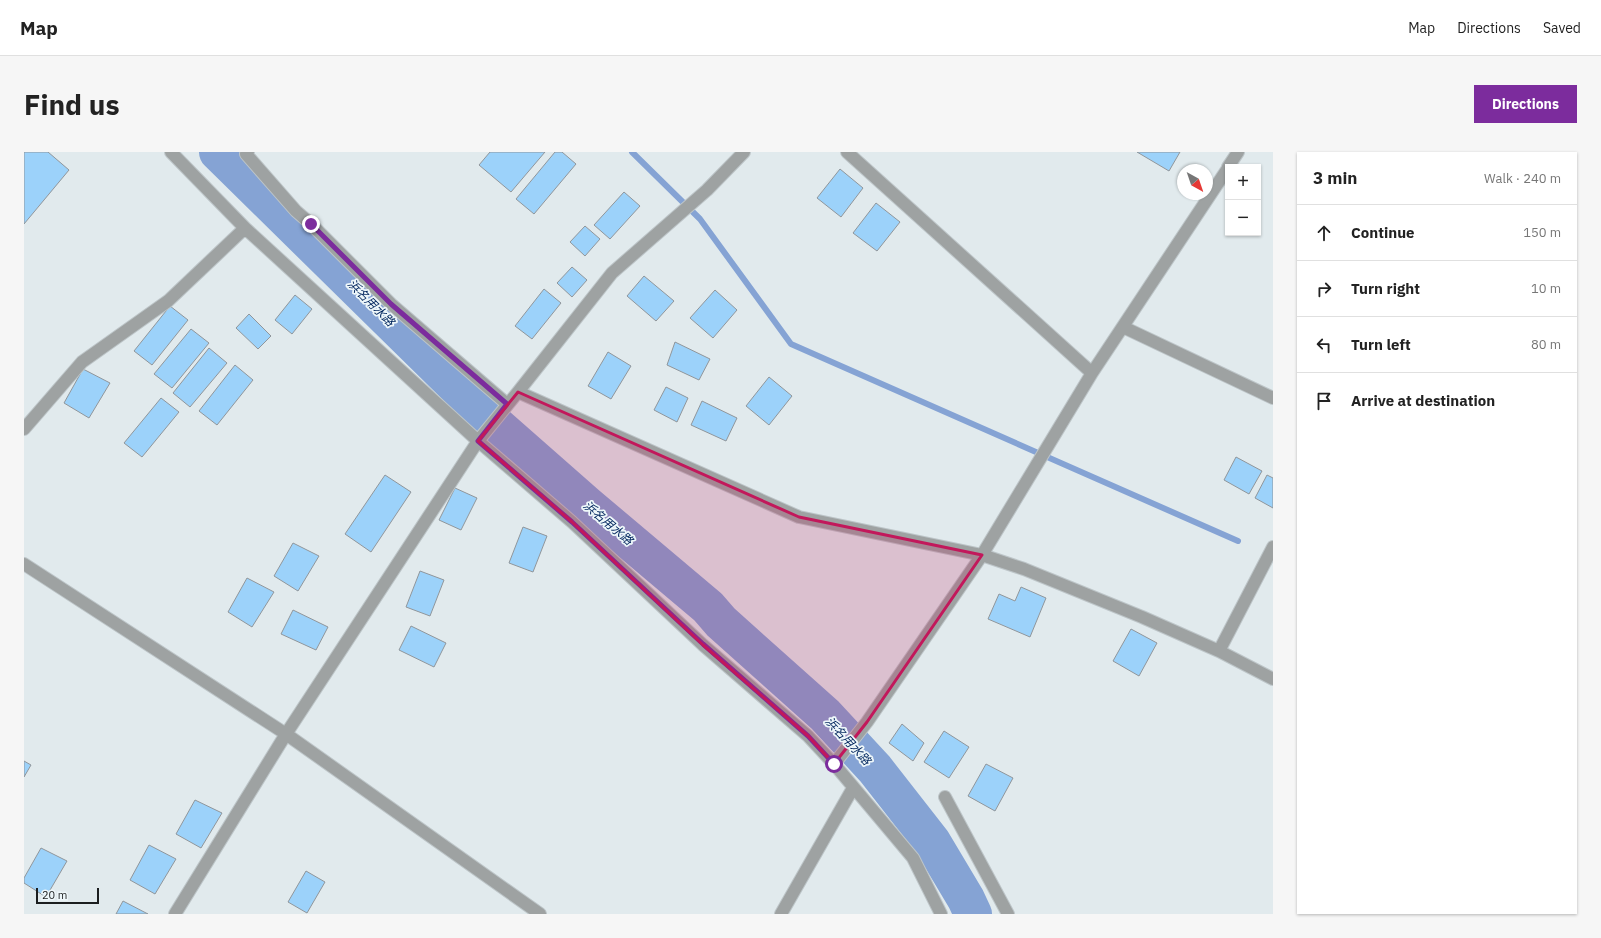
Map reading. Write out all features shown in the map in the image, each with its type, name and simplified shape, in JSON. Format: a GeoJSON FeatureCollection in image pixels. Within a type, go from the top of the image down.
{"type":"FeatureCollection","features":[{"type":"Feature","properties":{"kind":"street"},"geometry":{"type":"LineString","coordinates":[[171,152],[244,228],[478,441],[572,522],[703,644],[808,736],[834,764],[913,858],[941,914]]}},
{"type":"Feature","properties":{"kind":"street"},"geometry":{"type":"LineString","coordinates":[[248,152],[246,154],[296,212],[311,224],[391,304],[505,407]]}},
{"type":"Feature","properties":{"kind":"street"},"geometry":{"type":"LineString","coordinates":[[175,914],[286,734],[478,441],[612,272],[699,198],[744,152]]}},
{"type":"Feature","properties":{"kind":"street"},"geometry":{"type":"LineString","coordinates":[[847,152],[1092,374]]}},
{"type":"Feature","properties":{"kind":"street"},"geometry":{"type":"LineString","coordinates":[[1230,164],[1238,152]]}},
{"type":"Feature","properties":{"kind":"street"},"geometry":{"type":"LineString","coordinates":[[834,764],[867,722],[982,555],[1092,374],[1225,172]]}},
{"type":"Feature","properties":{"kind":"street"},"geometry":{"type":"LineString","coordinates":[[24,429],[82,362],[168,301],[244,228]]}},
{"type":"Feature","properties":{"kind":"street"},"geometry":{"type":"LineString","coordinates":[[1123,327],[1273,398]]}},
{"type":"Feature","properties":{"kind":"street"},"geometry":{"type":"LineString","coordinates":[[518,392],[799,517],[982,555],[1024,569],[1142,617],[1219,651],[1273,679]]}},
{"type":"Feature","properties":{"kind":"street"},"geometry":{"type":"LineString","coordinates":[[1219,651],[1273,547]]}},
{"type":"Feature","properties":{"kind":"street"},"geometry":{"type":"LineString","coordinates":[[24,564],[286,734],[540,914]]}},
{"type":"Feature","properties":{"kind":"street"},"geometry":{"type":"LineString","coordinates":[[781,914],[853,788]]}},
{"type":"Feature","properties":{"kind":"street"},"geometry":{"type":"LineString","coordinates":[[945,797],[1008,914]]}},
{"type":"Feature","properties":{"kind":"highlighted area"},"geometry":{"type":"Polygon","coordinates":[[[518,392],[799,517],[982,555],[867,722],[834,764],[808,736],[703,645],[572,522],[478,441],[518,392]]]}},
{"type":"Feature","properties":{"kind":"building"},"geometry":{"type":"Polygon","coordinates":[[[24,152],[48,152],[69,170],[24,224],[24,152]]]}},
{"type":"Feature","properties":{"kind":"building"},"geometry":{"type":"Polygon","coordinates":[[[490,152],[545,152],[511,192],[479,165],[490,152]]]}},
{"type":"Feature","properties":{"kind":"building"},"geometry":{"type":"Polygon","coordinates":[[[555,152],[562,152],[576,164],[534,214],[516,199],[555,152]]]}},
{"type":"Feature","properties":{"kind":"building"},"geometry":{"type":"Polygon","coordinates":[[[1137,152],[1180,152],[1169,171],[1137,152]]]}},
{"type":"Feature","properties":{"kind":"building"},"geometry":{"type":"Polygon","coordinates":[[[840,169],[863,188],[841,217],[817,198],[840,169]]]}},
{"type":"Feature","properties":{"kind":"building"},"geometry":{"type":"Polygon","coordinates":[[[624,192],[640,206],[610,239],[594,225],[624,192]]]}},
{"type":"Feature","properties":{"kind":"building"},"geometry":{"type":"Polygon","coordinates":[[[876,203],[900,222],[877,251],[853,233],[876,203]]]}},
{"type":"Feature","properties":{"kind":"building"},"geometry":{"type":"Polygon","coordinates":[[[585,226],[600,239],[585,256],[570,242],[585,226]]]}},
{"type":"Feature","properties":{"kind":"building"},"geometry":{"type":"Polygon","coordinates":[[[572,267],[587,280],[572,297],[557,283],[572,267]]]}},
{"type":"Feature","properties":{"kind":"building"},"geometry":{"type":"Polygon","coordinates":[[[644,276],[674,301],[656,321],[627,296],[644,276]]]}},
{"type":"Feature","properties":{"kind":"building"},"geometry":{"type":"Polygon","coordinates":[[[544,289],[561,303],[532,339],[515,326],[544,289]]]}},
{"type":"Feature","properties":{"kind":"building"},"geometry":{"type":"Polygon","coordinates":[[[715,290],[737,310],[713,338],[690,318],[715,290]]]}},
{"type":"Feature","properties":{"kind":"building"},"geometry":{"type":"Polygon","coordinates":[[[295,295],[312,309],[292,334],[275,320],[295,295]]]}},
{"type":"Feature","properties":{"kind":"building"},"geometry":{"type":"Polygon","coordinates":[[[170,306],[188,320],[152,365],[134,351],[170,306]]]}},
{"type":"Feature","properties":{"kind":"building"},"geometry":{"type":"Polygon","coordinates":[[[249,314],[271,336],[258,349],[236,328],[249,314]]]}},
{"type":"Feature","properties":{"kind":"building"},"geometry":{"type":"Polygon","coordinates":[[[191,329],[209,343],[172,388],[154,374],[191,329]]]}},
{"type":"Feature","properties":{"kind":"building"},"geometry":{"type":"Polygon","coordinates":[[[675,342],[710,359],[699,380],[667,365],[675,342]]]}},
{"type":"Feature","properties":{"kind":"building"},"geometry":{"type":"Polygon","coordinates":[[[209,348],[227,363],[190,407],[173,393],[209,348]]]}},
{"type":"Feature","properties":{"kind":"building"},"geometry":{"type":"Polygon","coordinates":[[[608,352],[631,366],[611,399],[588,386],[608,352]]]}},
{"type":"Feature","properties":{"kind":"building"},"geometry":{"type":"Polygon","coordinates":[[[235,365],[253,380],[217,425],[199,411],[235,365]]]}},
{"type":"Feature","properties":{"kind":"building"},"geometry":{"type":"Polygon","coordinates":[[[83,369],[110,383],[89,418],[64,403],[83,369]]]}},
{"type":"Feature","properties":{"kind":"building"},"geometry":{"type":"Polygon","coordinates":[[[769,377],[792,396],[769,425],[746,406],[769,377]]]}},
{"type":"Feature","properties":{"kind":"building"},"geometry":{"type":"Polygon","coordinates":[[[666,387],[688,398],[677,422],[654,410],[666,387]]]}},
{"type":"Feature","properties":{"kind":"building"},"geometry":{"type":"Polygon","coordinates":[[[161,398],[179,412],[142,457],[124,443],[161,398]]]}},
{"type":"Feature","properties":{"kind":"building"},"geometry":{"type":"Polygon","coordinates":[[[702,401],[737,418],[726,441],[691,425],[702,401]]]}},
{"type":"Feature","properties":{"kind":"building"},"geometry":{"type":"Polygon","coordinates":[[[1236,457],[1262,471],[1249,494],[1224,480],[1236,457]]]}},
{"type":"Feature","properties":{"kind":"building"},"geometry":{"type":"Polygon","coordinates":[[[385,475],[411,492],[371,552],[345,534],[385,475]]]}},
{"type":"Feature","properties":{"kind":"building"},"geometry":{"type":"Polygon","coordinates":[[[1267,475],[1273,478],[1273,508],[1255,498],[1267,475]]]}},
{"type":"Feature","properties":{"kind":"building"},"geometry":{"type":"Polygon","coordinates":[[[455,488],[477,498],[461,530],[439,520],[455,488]]]}},
{"type":"Feature","properties":{"kind":"building"},"geometry":{"type":"Polygon","coordinates":[[[523,527],[547,536],[533,572],[509,563],[523,527]]]}},
{"type":"Feature","properties":{"kind":"building"},"geometry":{"type":"Polygon","coordinates":[[[293,543],[319,556],[298,591],[274,576],[293,543]]]}},
{"type":"Feature","properties":{"kind":"building"},"geometry":{"type":"Polygon","coordinates":[[[420,571],[444,580],[430,616],[406,607],[420,571]]]}},
{"type":"Feature","properties":{"kind":"building"},"geometry":{"type":"Polygon","coordinates":[[[247,578],[274,592],[252,627],[228,612],[247,578]]]}},
{"type":"Feature","properties":{"kind":"building"},"geometry":{"type":"Polygon","coordinates":[[[1021,587],[1046,598],[1030,637],[988,619],[999,594],[1015,601],[1021,587]]]}},
{"type":"Feature","properties":{"kind":"building"},"geometry":{"type":"Polygon","coordinates":[[[293,610],[328,627],[316,650],[281,634],[293,610]]]}},
{"type":"Feature","properties":{"kind":"building"},"geometry":{"type":"Polygon","coordinates":[[[411,626],[446,643],[434,667],[399,650],[411,626]]]}},
{"type":"Feature","properties":{"kind":"building"},"geometry":{"type":"Polygon","coordinates":[[[1131,629],[1157,643],[1139,676],[1113,661],[1131,629]]]}},
{"type":"Feature","properties":{"kind":"building"},"geometry":{"type":"Polygon","coordinates":[[[902,724],[924,743],[913,761],[889,743],[902,724]]]}},
{"type":"Feature","properties":{"kind":"building"},"geometry":{"type":"Polygon","coordinates":[[[944,731],[969,747],[949,778],[924,762],[944,731]]]}},
{"type":"Feature","properties":{"kind":"building"},"geometry":{"type":"Polygon","coordinates":[[[24,761],[31,765],[24,777],[24,761]]]}},
{"type":"Feature","properties":{"kind":"building"},"geometry":{"type":"Polygon","coordinates":[[[986,764],[1013,778],[995,811],[968,796],[986,764]]]}},
{"type":"Feature","properties":{"kind":"building"},"geometry":{"type":"Polygon","coordinates":[[[195,800],[222,813],[201,848],[176,834],[195,800]]]}},
{"type":"Feature","properties":{"kind":"building"},"geometry":{"type":"Polygon","coordinates":[[[149,845],[176,859],[155,894],[130,880],[149,845]]]}},
{"type":"Feature","properties":{"kind":"building"},"geometry":{"type":"Polygon","coordinates":[[[41,848],[67,861],[46,897],[24,883],[24,878],[41,848]]]}},
{"type":"Feature","properties":{"kind":"building"},"geometry":{"type":"Polygon","coordinates":[[[306,871],[325,882],[307,913],[288,902],[306,871]]]}},
{"type":"Feature","properties":{"kind":"building"},"geometry":{"type":"Polygon","coordinates":[[[123,901],[148,914],[116,914],[123,901]]]}},
{"type":"Feature","properties":{"kind":"waterway","name":"浜名用水路"},"geometry":{"type":"LineString","coordinates":[[218,152],[456,386],[471,403],[587,505],[708,607],[721,622],[825,715],[875,769],[932,842],[966,899],[973,914]]}},
{"type":"Feature","properties":{"kind":"waterway"},"geometry":{"type":"LineString","coordinates":[[632,152],[700,219],[791,344],[1238,541]]}},
{"type":"Feature","properties":{"kind":"route"},"geometry":{"type":"LineString","coordinates":[[311,224],[391,304],[507,404],[478,441],[572,522],[703,644],[808,736],[834,764]]}}]}
